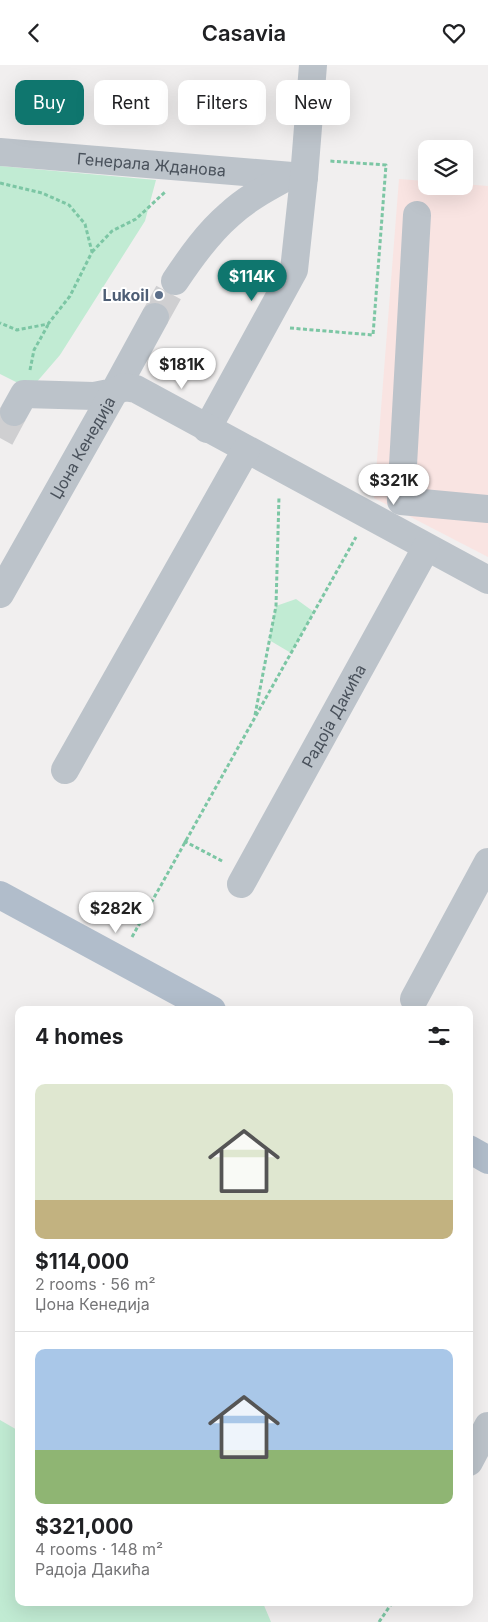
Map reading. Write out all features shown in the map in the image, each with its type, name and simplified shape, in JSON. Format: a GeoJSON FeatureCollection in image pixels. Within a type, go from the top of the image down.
{"type":"FeatureCollection","features":[{"type":"Feature","properties":{"kind":"main road"},"geometry":{"type":"LineString","coordinates":[[0,895],[205,1006]]}},
{"type":"Feature","properties":{"kind":"main road"},"geometry":{"type":"LineString","coordinates":[[473,1151],[488,1160]]}},
{"type":"Feature","properties":{"kind":"street"},"geometry":{"type":"LineString","coordinates":[[313,65],[296,177],[297,253],[294,269],[206,429],[488,581]]}},
{"type":"Feature","properties":{"kind":"street","name":"Генерала Жданова"},"geometry":{"type":"LineString","coordinates":[[0,152],[296,177]]}},
{"type":"Feature","properties":{"kind":"street"},"geometry":{"type":"LineString","coordinates":[[175,281],[207,237],[228,215],[258,194],[296,177]]}},
{"type":"Feature","properties":{"kind":"street"},"geometry":{"type":"LineString","coordinates":[[392,529],[400,512],[402,501],[417,215]]}},
{"type":"Feature","properties":{"kind":"street"},"geometry":{"type":"LineString","coordinates":[[19,403],[94,396],[114,392],[156,317]]}},
{"type":"Feature","properties":{"kind":"street","name":"Џона Кенедија"},"geometry":{"type":"LineString","coordinates":[[0,593],[114,392],[124,387],[136,389],[206,429]]}},
{"type":"Feature","properties":{"kind":"street"},"geometry":{"type":"LineString","coordinates":[[65,770],[246,450]]}},
{"type":"Feature","properties":{"kind":"street"},"geometry":{"type":"LineString","coordinates":[[402,501],[488,509]]}},
{"type":"Feature","properties":{"kind":"street","name":"Радоја Дакића"},"geometry":{"type":"LineString","coordinates":[[244,879],[426,547]]}},
{"type":"Feature","properties":{"kind":"street"},"geometry":{"type":"LineString","coordinates":[[414,999],[488,862]]}},
{"type":"Feature","properties":{"kind":"street"},"geometry":{"type":"LineString","coordinates":[[473,1454],[488,1426]]}},
{"type":"Feature","properties":{"kind":"path"},"geometry":{"type":"LineString","coordinates":[[263,326],[373,335],[386,165],[350,162]]}},
{"type":"Feature","properties":{"kind":"path"},"geometry":{"type":"LineString","coordinates":[[19,403],[34,350],[48,324],[70,296],[92,253],[112,231],[136,219],[192,169]]}},
{"type":"Feature","properties":{"kind":"path"},"geometry":{"type":"LineString","coordinates":[[0,183],[42,193],[69,205],[85,224],[92,253]]}},
{"type":"Feature","properties":{"kind":"path"},"geometry":{"type":"LineString","coordinates":[[0,323],[17,330],[48,324]]}},
{"type":"Feature","properties":{"kind":"path"},"geometry":{"type":"LineString","coordinates":[[254,720],[276,606],[279,468]]}},
{"type":"Feature","properties":{"kind":"path"},"geometry":{"type":"LineString","coordinates":[[128,944],[184,841],[368,516]]}},
{"type":"Feature","properties":{"kind":"path"},"geometry":{"type":"LineString","coordinates":[[184,841],[244,879]]}},
{"type":"Feature","properties":{"kind":"path"},"geometry":{"type":"LineString","coordinates":[[378,1622],[390,1606]]}},
{"type":"Feature","properties":{"kind":"shaded area"},"geometry":{"type":"Polygon","coordinates":[[[399,179],[418,180],[418,195],[473,195],[473,185],[488,186],[488,557],[374,498],[399,179]]]}},
{"type":"Feature","properties":{"kind":"green space"},"geometry":{"type":"Polygon","coordinates":[[[0,166],[156,180],[145,221],[60,355],[35,384],[16,382],[0,374],[0,166]]]}},
{"type":"Feature","properties":{"kind":"green space"},"geometry":{"type":"Polygon","coordinates":[[[296,599],[314,612],[291,653],[269,640],[276,606],[296,599]]]}},
{"type":"Feature","properties":{"kind":"green space"},"geometry":{"type":"Polygon","coordinates":[[[0,1420],[15,1429],[15,1606],[264,1606],[271,1622],[0,1622],[0,1420]]]}},
{"type":"Feature","properties":{"kind":"tunnel"},"geometry":{"type":"LineString","coordinates":[[155,317],[175,281]]}},
{"type":"Feature","properties":{"kind":"tunnel"},"geometry":{"type":"LineString","coordinates":[[0,438],[14,412]]}},
{"type":"Feature","properties":{"kind":"place","name":"Lukoil"},"geometry":{"type":"Point","coordinates":[159,295]}}]}
